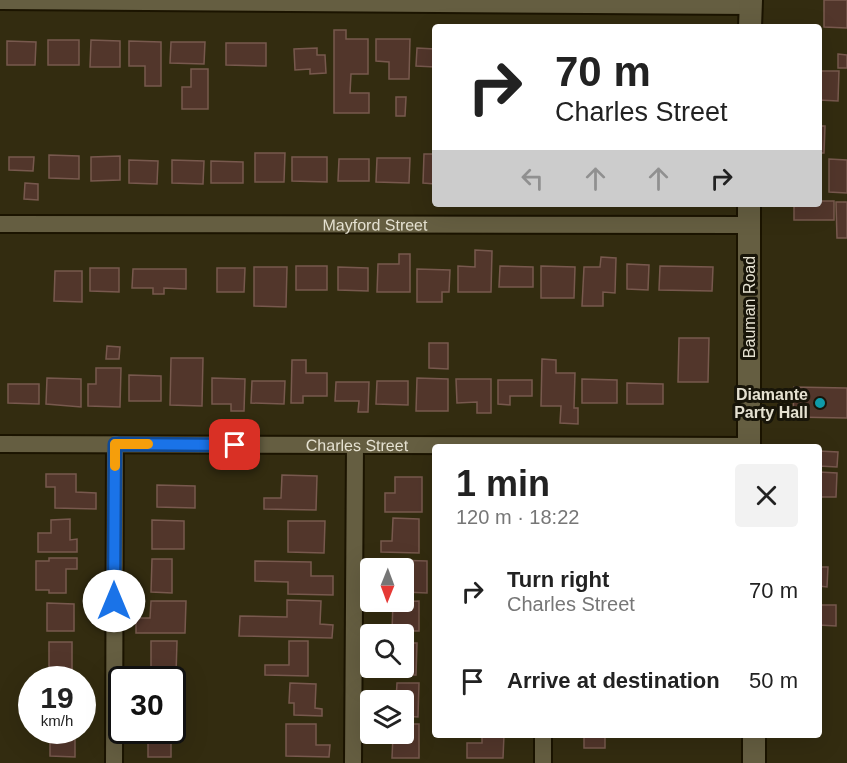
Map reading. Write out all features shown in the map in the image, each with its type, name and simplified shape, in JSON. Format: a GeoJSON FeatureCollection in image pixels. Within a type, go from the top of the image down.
{"type":"FeatureCollection","features":[{"type":"Feature","properties":{"kind":"street"},"geometry":{"type":"LineString","coordinates":[[0,1],[751,11]]}},
{"type":"Feature","properties":{"kind":"street","name":"Mayford Street"},"geometry":{"type":"LineString","coordinates":[[0,224],[749,214]]}},
{"type":"Feature","properties":{"kind":"street","name":"Bauman Road"},"geometry":{"type":"LineString","coordinates":[[749,214],[749,444]]}},
{"type":"Feature","properties":{"kind":"street","name":"Charles Street"},"geometry":{"type":"LineString","coordinates":[[0,444],[432,446]]}},
{"type":"Feature","properties":{"kind":"street"},"geometry":{"type":"LineString","coordinates":[[114,763],[115,444]]}},
{"type":"Feature","properties":{"kind":"street"},"geometry":{"type":"LineString","coordinates":[[353,763],[355,445]]}},
{"type":"Feature","properties":{"kind":"street"},"geometry":{"type":"LineString","coordinates":[[543,738],[543,763]]}},
{"type":"Feature","properties":{"kind":"street"},"geometry":{"type":"LineString","coordinates":[[754,738],[754,763]]}},
{"type":"Feature","properties":{"kind":"building"},"geometry":{"type":"Polygon","coordinates":[[[824,0],[847,0],[847,28],[824,27],[824,0]]]}},
{"type":"Feature","properties":{"kind":"building"},"geometry":{"type":"Polygon","coordinates":[[[334,30],[346,30],[346,39],[368,39],[368,74],[351,74],[350,93],[369,93],[369,113],[334,113],[334,30]]]}},
{"type":"Feature","properties":{"kind":"building"},"geometry":{"type":"Polygon","coordinates":[[[376,39],[410,39],[409,79],[389,79],[389,62],[376,61],[376,39]]]}},
{"type":"Feature","properties":{"kind":"building"},"geometry":{"type":"Polygon","coordinates":[[[48,40],[79,40],[79,65],[48,65],[48,40]]]}},
{"type":"Feature","properties":{"kind":"building"},"geometry":{"type":"Polygon","coordinates":[[[91,40],[120,41],[120,67],[90,67],[91,40]]]}},
{"type":"Feature","properties":{"kind":"building"},"geometry":{"type":"Polygon","coordinates":[[[7,41],[36,42],[35,65],[7,65],[7,41]]]}},
{"type":"Feature","properties":{"kind":"building"},"geometry":{"type":"Polygon","coordinates":[[[129,41],[161,42],[161,86],[145,86],[145,66],[129,66],[129,41]]]}},
{"type":"Feature","properties":{"kind":"building"},"geometry":{"type":"Polygon","coordinates":[[[171,42],[205,42],[204,64],[170,63],[171,42]]]}},
{"type":"Feature","properties":{"kind":"building"},"geometry":{"type":"Polygon","coordinates":[[[226,43],[266,43],[266,66],[226,65],[226,43]]]}},
{"type":"Feature","properties":{"kind":"building"},"geometry":{"type":"Polygon","coordinates":[[[317,48],[317,55],[325,55],[326,73],[310,74],[310,69],[295,70],[294,49],[317,48]]]}},
{"type":"Feature","properties":{"kind":"building"},"geometry":{"type":"Polygon","coordinates":[[[417,48],[432,49],[432,67],[416,66],[417,48]]]}},
{"type":"Feature","properties":{"kind":"building"},"geometry":{"type":"Polygon","coordinates":[[[838,54],[847,55],[847,68],[838,68],[838,54]]]}},
{"type":"Feature","properties":{"kind":"building"},"geometry":{"type":"Polygon","coordinates":[[[191,69],[208,69],[208,109],[182,109],[182,87],[191,87],[191,69]]]}},
{"type":"Feature","properties":{"kind":"building"},"geometry":{"type":"Polygon","coordinates":[[[822,71],[839,71],[838,101],[822,100],[822,71]]]}},
{"type":"Feature","properties":{"kind":"building"},"geometry":{"type":"Polygon","coordinates":[[[396,97],[406,97],[405,116],[396,116],[396,97]]]}},
{"type":"Feature","properties":{"kind":"building"},"geometry":{"type":"Polygon","coordinates":[[[822,126],[825,126],[824,153],[822,153],[822,126]]]}},
{"type":"Feature","properties":{"kind":"building"},"geometry":{"type":"Polygon","coordinates":[[[255,153],[285,153],[284,182],[255,182],[255,153]]]}},
{"type":"Feature","properties":{"kind":"building"},"geometry":{"type":"Polygon","coordinates":[[[424,154],[432,154],[432,184],[423,183],[424,154]]]}},
{"type":"Feature","properties":{"kind":"building"},"geometry":{"type":"Polygon","coordinates":[[[49,155],[79,156],[79,179],[49,178],[49,155]]]}},
{"type":"Feature","properties":{"kind":"building"},"geometry":{"type":"Polygon","coordinates":[[[120,156],[120,180],[91,181],[91,157],[120,156]]]}},
{"type":"Feature","properties":{"kind":"building"},"geometry":{"type":"Polygon","coordinates":[[[9,157],[34,157],[33,171],[9,170],[9,157]]]}},
{"type":"Feature","properties":{"kind":"building"},"geometry":{"type":"Polygon","coordinates":[[[292,157],[327,157],[327,182],[292,181],[292,157]]]}},
{"type":"Feature","properties":{"kind":"building"},"geometry":{"type":"Polygon","coordinates":[[[377,158],[410,158],[409,183],[376,182],[377,158]]]}},
{"type":"Feature","properties":{"kind":"building"},"geometry":{"type":"Polygon","coordinates":[[[339,159],[369,159],[369,181],[338,181],[339,159]]]}},
{"type":"Feature","properties":{"kind":"building"},"geometry":{"type":"Polygon","coordinates":[[[829,159],[847,160],[847,193],[829,192],[829,159]]]}},
{"type":"Feature","properties":{"kind":"building"},"geometry":{"type":"Polygon","coordinates":[[[129,160],[158,161],[157,184],[129,183],[129,160]]]}},
{"type":"Feature","properties":{"kind":"building"},"geometry":{"type":"Polygon","coordinates":[[[172,160],[204,161],[203,184],[172,183],[172,160]]]}},
{"type":"Feature","properties":{"kind":"building"},"geometry":{"type":"Polygon","coordinates":[[[211,161],[243,162],[243,183],[211,183],[211,161]]]}},
{"type":"Feature","properties":{"kind":"building"},"geometry":{"type":"Polygon","coordinates":[[[25,183],[38,184],[38,200],[24,199],[25,183]]]}},
{"type":"Feature","properties":{"kind":"building"},"geometry":{"type":"Polygon","coordinates":[[[822,201],[834,201],[834,220],[794,220],[794,207],[822,207],[822,201]]]}},
{"type":"Feature","properties":{"kind":"building"},"geometry":{"type":"Polygon","coordinates":[[[836,202],[847,202],[847,238],[837,238],[836,202]]]}},
{"type":"Feature","properties":{"kind":"building"},"geometry":{"type":"Polygon","coordinates":[[[475,250],[492,251],[491,292],[458,292],[458,266],[475,267],[475,250]]]}},
{"type":"Feature","properties":{"kind":"building"},"geometry":{"type":"Polygon","coordinates":[[[399,254],[410,254],[410,292],[377,292],[378,264],[399,264],[399,254]]]}},
{"type":"Feature","properties":{"kind":"building"},"geometry":{"type":"Polygon","coordinates":[[[601,257],[616,258],[615,293],[603,292],[603,306],[582,306],[584,267],[600,267],[601,257]]]}},
{"type":"Feature","properties":{"kind":"building"},"geometry":{"type":"Polygon","coordinates":[[[627,264],[649,265],[648,290],[627,289],[627,264]]]}},
{"type":"Feature","properties":{"kind":"building"},"geometry":{"type":"Polygon","coordinates":[[[296,266],[327,266],[327,290],[296,290],[296,266]]]}},
{"type":"Feature","properties":{"kind":"building"},"geometry":{"type":"Polygon","coordinates":[[[500,266],[533,267],[533,287],[499,287],[500,266]]]}},
{"type":"Feature","properties":{"kind":"building"},"geometry":{"type":"Polygon","coordinates":[[[541,266],[575,267],[574,298],[541,298],[541,266]]]}},
{"type":"Feature","properties":{"kind":"building"},"geometry":{"type":"Polygon","coordinates":[[[660,266],[713,267],[712,291],[659,290],[660,266]]]}},
{"type":"Feature","properties":{"kind":"building"},"geometry":{"type":"Polygon","coordinates":[[[254,267],[287,267],[286,307],[254,306],[254,267]]]}},
{"type":"Feature","properties":{"kind":"building"},"geometry":{"type":"Polygon","coordinates":[[[338,267],[368,268],[368,291],[338,290],[338,267]]]}},
{"type":"Feature","properties":{"kind":"building"},"geometry":{"type":"Polygon","coordinates":[[[90,268],[119,268],[119,292],[90,291],[90,268]]]}},
{"type":"Feature","properties":{"kind":"building"},"geometry":{"type":"Polygon","coordinates":[[[217,268],[245,268],[244,292],[217,292],[217,268]]]}},
{"type":"Feature","properties":{"kind":"building"},"geometry":{"type":"Polygon","coordinates":[[[133,269],[186,269],[186,289],[164,288],[164,294],[153,294],[153,288],[132,288],[133,269]]]}},
{"type":"Feature","properties":{"kind":"building"},"geometry":{"type":"Polygon","coordinates":[[[417,269],[450,270],[449,292],[442,292],[442,302],[417,302],[417,269]]]}},
{"type":"Feature","properties":{"kind":"building"},"geometry":{"type":"Polygon","coordinates":[[[55,271],[82,271],[82,302],[54,301],[55,271]]]}},
{"type":"Feature","properties":{"kind":"building"},"geometry":{"type":"Polygon","coordinates":[[[679,338],[709,338],[708,382],[678,382],[679,338]]]}},
{"type":"Feature","properties":{"kind":"building"},"geometry":{"type":"Polygon","coordinates":[[[429,343],[448,343],[448,369],[429,368],[429,343]]]}},
{"type":"Feature","properties":{"kind":"building"},"geometry":{"type":"Polygon","coordinates":[[[107,346],[120,347],[119,359],[106,359],[107,346]]]}},
{"type":"Feature","properties":{"kind":"building"},"geometry":{"type":"Polygon","coordinates":[[[171,358],[203,358],[202,406],[170,405],[171,358]]]}},
{"type":"Feature","properties":{"kind":"building"},"geometry":{"type":"Polygon","coordinates":[[[542,359],[556,360],[556,373],[575,373],[574,408],[578,408],[578,424],[560,423],[561,406],[541,406],[542,359]]]}},
{"type":"Feature","properties":{"kind":"building"},"geometry":{"type":"Polygon","coordinates":[[[292,360],[306,360],[306,373],[327,373],[327,396],[303,396],[303,403],[291,403],[292,360]]]}},
{"type":"Feature","properties":{"kind":"building"},"geometry":{"type":"Polygon","coordinates":[[[96,368],[121,368],[120,407],[88,406],[88,384],[96,384],[96,368]]]}},
{"type":"Feature","properties":{"kind":"building"},"geometry":{"type":"Polygon","coordinates":[[[129,375],[161,376],[161,401],[129,401],[129,375]]]}},
{"type":"Feature","properties":{"kind":"building"},"geometry":{"type":"Polygon","coordinates":[[[47,378],[81,379],[81,407],[46,404],[47,378]]]}},
{"type":"Feature","properties":{"kind":"building"},"geometry":{"type":"Polygon","coordinates":[[[212,378],[245,379],[244,411],[231,411],[231,404],[212,404],[212,378]]]}},
{"type":"Feature","properties":{"kind":"building"},"geometry":{"type":"Polygon","coordinates":[[[417,378],[448,379],[448,411],[416,411],[417,378]]]}},
{"type":"Feature","properties":{"kind":"building"},"geometry":{"type":"Polygon","coordinates":[[[456,379],[491,379],[491,413],[477,413],[477,402],[457,403],[456,379]]]}},
{"type":"Feature","properties":{"kind":"building"},"geometry":{"type":"Polygon","coordinates":[[[582,379],[617,380],[617,403],[582,403],[582,379]]]}},
{"type":"Feature","properties":{"kind":"building"},"geometry":{"type":"Polygon","coordinates":[[[498,380],[532,380],[532,396],[510,396],[510,405],[498,404],[498,380]]]}},
{"type":"Feature","properties":{"kind":"building"},"geometry":{"type":"Polygon","coordinates":[[[252,381],[285,381],[284,404],[251,403],[252,381]]]}},
{"type":"Feature","properties":{"kind":"building"},"geometry":{"type":"Polygon","coordinates":[[[377,381],[408,381],[408,405],[376,404],[377,381]]]}},
{"type":"Feature","properties":{"kind":"building"},"geometry":{"type":"Polygon","coordinates":[[[336,382],[369,382],[368,412],[358,412],[359,401],[335,401],[336,382]]]}},
{"type":"Feature","properties":{"kind":"building"},"geometry":{"type":"Polygon","coordinates":[[[627,383],[663,384],[663,404],[627,404],[627,383]]]}},
{"type":"Feature","properties":{"kind":"building"},"geometry":{"type":"Polygon","coordinates":[[[8,384],[39,384],[39,404],[8,403],[8,384]]]}},
{"type":"Feature","properties":{"kind":"building","name":"Diamante Party Hall"},"geometry":{"type":"Polygon","coordinates":[[[794,387],[847,388],[847,418],[793,417],[794,387]]]}},
{"type":"Feature","properties":{"kind":"building"},"geometry":{"type":"Polygon","coordinates":[[[822,451],[838,452],[837,467],[822,466],[822,451]]]}},
{"type":"Feature","properties":{"kind":"building"},"geometry":{"type":"Polygon","coordinates":[[[822,472],[837,473],[836,497],[822,497],[822,472]]]}},
{"type":"Feature","properties":{"kind":"building"},"geometry":{"type":"Polygon","coordinates":[[[46,474],[76,474],[76,492],[96,493],[96,509],[55,508],[55,487],[46,487],[46,474]]]}},
{"type":"Feature","properties":{"kind":"building"},"geometry":{"type":"Polygon","coordinates":[[[282,475],[317,476],[316,510],[264,509],[264,498],[281,498],[282,475]]]}},
{"type":"Feature","properties":{"kind":"building"},"geometry":{"type":"Polygon","coordinates":[[[395,477],[422,477],[422,512],[385,512],[385,493],[395,493],[395,477]]]}},
{"type":"Feature","properties":{"kind":"building"},"geometry":{"type":"Polygon","coordinates":[[[157,485],[195,486],[195,508],[157,507],[157,485]]]}},
{"type":"Feature","properties":{"kind":"building"},"geometry":{"type":"Polygon","coordinates":[[[393,518],[419,519],[419,553],[381,552],[381,541],[392,541],[393,518]]]}},
{"type":"Feature","properties":{"kind":"building"},"geometry":{"type":"Polygon","coordinates":[[[70,519],[70,540],[77,539],[77,552],[38,552],[38,533],[51,533],[51,520],[70,519]]]}},
{"type":"Feature","properties":{"kind":"building"},"geometry":{"type":"Polygon","coordinates":[[[152,520],[184,521],[184,549],[152,549],[152,520]]]}},
{"type":"Feature","properties":{"kind":"building"},"geometry":{"type":"Polygon","coordinates":[[[288,521],[325,521],[324,553],[288,552],[288,521]]]}},
{"type":"Feature","properties":{"kind":"building"},"geometry":{"type":"Polygon","coordinates":[[[49,558],[77,558],[77,569],[66,569],[66,593],[36,590],[36,561],[49,561],[49,558]]]}},
{"type":"Feature","properties":{"kind":"building"},"geometry":{"type":"Polygon","coordinates":[[[152,559],[172,559],[172,593],[151,592],[152,559]]]}},
{"type":"Feature","properties":{"kind":"building"},"geometry":{"type":"Polygon","coordinates":[[[255,561],[311,562],[311,576],[333,576],[333,595],[288,594],[288,582],[255,581],[255,561]]]}},
{"type":"Feature","properties":{"kind":"building"},"geometry":{"type":"Polygon","coordinates":[[[414,561],[427,561],[427,593],[414,592],[414,561]]]}},
{"type":"Feature","properties":{"kind":"building"},"geometry":{"type":"Polygon","coordinates":[[[822,567],[828,567],[827,587],[822,586],[822,567]]]}},
{"type":"Feature","properties":{"kind":"building"},"geometry":{"type":"Polygon","coordinates":[[[287,600],[321,601],[320,624],[333,625],[332,638],[239,636],[240,616],[287,617],[287,600]]]}},
{"type":"Feature","properties":{"kind":"building"},"geometry":{"type":"Polygon","coordinates":[[[151,601],[186,601],[185,633],[136,633],[136,618],[150,618],[151,601]]]}},
{"type":"Feature","properties":{"kind":"building"},"geometry":{"type":"Polygon","coordinates":[[[414,601],[419,601],[419,631],[414,631],[414,624],[392,624],[393,612],[414,612],[414,601]]]}},
{"type":"Feature","properties":{"kind":"building"},"geometry":{"type":"Polygon","coordinates":[[[47,603],[74,604],[74,631],[47,631],[47,603]]]}},
{"type":"Feature","properties":{"kind":"building"},"geometry":{"type":"Polygon","coordinates":[[[822,605],[836,605],[836,626],[822,625],[822,605]]]}},
{"type":"Feature","properties":{"kind":"building"},"geometry":{"type":"Polygon","coordinates":[[[151,641],[177,641],[176,666],[151,666],[151,641]]]}},
{"type":"Feature","properties":{"kind":"building"},"geometry":{"type":"Polygon","coordinates":[[[289,641],[308,641],[308,676],[265,675],[265,665],[289,665],[289,641]]]}},
{"type":"Feature","properties":{"kind":"building"},"geometry":{"type":"Polygon","coordinates":[[[49,642],[72,642],[72,666],[49,666],[49,642]]]}},
{"type":"Feature","properties":{"kind":"building"},"geometry":{"type":"Polygon","coordinates":[[[414,643],[417,643],[416,675],[414,675],[414,643]]]}},
{"type":"Feature","properties":{"kind":"building"},"geometry":{"type":"Polygon","coordinates":[[[290,683],[316,684],[315,708],[322,709],[322,716],[294,715],[294,703],[289,703],[290,683]]]}},
{"type":"Feature","properties":{"kind":"building"},"geometry":{"type":"Polygon","coordinates":[[[397,683],[419,683],[418,717],[414,717],[414,690],[397,690],[397,683]]]}},
{"type":"Feature","properties":{"kind":"building"},"geometry":{"type":"Polygon","coordinates":[[[286,724],[316,724],[316,745],[330,745],[329,757],[286,756],[286,724]]]}},
{"type":"Feature","properties":{"kind":"building"},"geometry":{"type":"Polygon","coordinates":[[[414,724],[419,724],[419,758],[392,758],[393,744],[414,744],[414,724]]]}},
{"type":"Feature","properties":{"kind":"building"},"geometry":{"type":"Polygon","coordinates":[[[482,738],[504,738],[503,758],[467,758],[467,743],[482,743],[482,738]]]}},
{"type":"Feature","properties":{"kind":"building"},"geometry":{"type":"Polygon","coordinates":[[[584,738],[605,738],[605,748],[584,748],[584,738]]]}},
{"type":"Feature","properties":{"kind":"building"},"geometry":{"type":"Polygon","coordinates":[[[50,744],[75,744],[75,757],[50,756],[50,744]]]}},
{"type":"Feature","properties":{"kind":"building"},"geometry":{"type":"Polygon","coordinates":[[[148,744],[171,744],[171,757],[148,757],[148,744]]]}},
{"type":"Feature","properties":{"kind":"slow traffic"},"geometry":{"type":"LineString","coordinates":[[115,466],[115,444],[148,444]]}},
{"type":"Feature","properties":{"kind":"place","name":"Diamante Party Hall"},"geometry":{"type":"Point","coordinates":[820,403]}},
{"type":"Feature","properties":{"kind":"route"},"geometry":{"type":"LineString","coordinates":[[114,601],[115,444],[235,445]]}}]}
